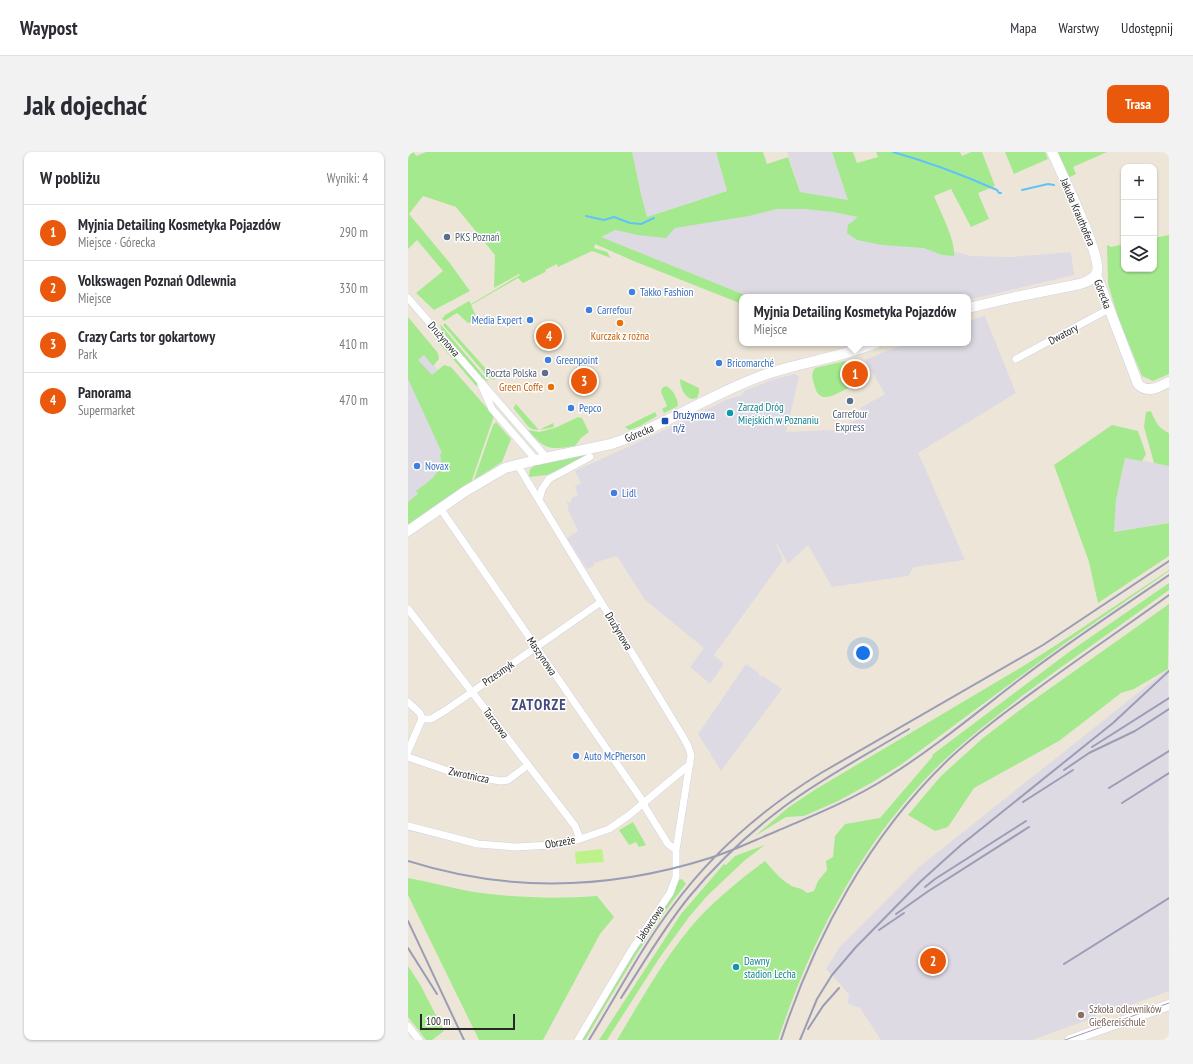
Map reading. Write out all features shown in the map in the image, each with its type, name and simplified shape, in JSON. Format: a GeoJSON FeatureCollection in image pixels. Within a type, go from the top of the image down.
{"type":"FeatureCollection","features":[{"type":"Feature","properties":{"kind":"street","name":"Jakuba Krauthofera"},"geometry":{"type":"LineString","coordinates":[[1052,152],[1094,249],[1098,266],[1096,274]]}},
{"type":"Feature","properties":{"kind":"street","name":"Górecka"},"geometry":{"type":"LineString","coordinates":[[971,307],[1080,284],[1088,281],[1096,274],[1138,384],[1142,389],[1150,389],[1157,388],[1169,382]]}},
{"type":"Feature","properties":{"kind":"street","name":"Drużynowa"},"geometry":{"type":"LineString","coordinates":[[408,298],[480,380],[541,458]]}},
{"type":"Feature","properties":{"kind":"street","name":"Dwatory"},"geometry":{"type":"LineString","coordinates":[[1016,359],[1109,309]]}},
{"type":"Feature","properties":{"kind":"street","name":"Górecka"},"geometry":{"type":"LineString","coordinates":[[408,531],[440,508],[496,472],[517,464],[541,458],[611,444],[628,438],[742,384],[765,375],[844,354],[867,346]]}},
{"type":"Feature","properties":{"kind":"street"},"geometry":{"type":"LineString","coordinates":[[539,500],[542,489],[549,479],[590,457]]}},
{"type":"Feature","properties":{"kind":"street","name":"Drużynowa"},"geometry":{"type":"LineString","coordinates":[[517,464],[688,746],[691,755],[690,764],[676,850]]}},
{"type":"Feature","properties":{"kind":"street","name":"Maszynowa"},"geometry":{"type":"LineString","coordinates":[[440,508],[644,803]]}},
{"type":"Feature","properties":{"kind":"street","name":"Przesmyk"},"geometry":{"type":"LineString","coordinates":[[422,719],[434,717],[602,602]]}},
{"type":"Feature","properties":{"kind":"street","name":"Tarczowa"},"geometry":{"type":"LineString","coordinates":[[408,609],[575,826],[580,839]]}},
{"type":"Feature","properties":{"kind":"street"},"geometry":{"type":"LineString","coordinates":[[408,702],[420,713],[422,719],[408,751]]}},
{"type":"Feature","properties":{"kind":"street","name":"Zwrotnicza"},"geometry":{"type":"LineString","coordinates":[[408,757],[456,774],[501,781],[508,780],[528,765]]}},
{"type":"Feature","properties":{"kind":"street","name":"Obrzeże"},"geometry":{"type":"LineString","coordinates":[[408,826],[478,844],[515,847],[553,845],[580,839],[608,829],[644,803],[690,764]]}},
{"type":"Feature","properties":{"kind":"street"},"geometry":{"type":"LineString","coordinates":[[644,803],[668,844],[676,850]]}},
{"type":"Feature","properties":{"kind":"street","name":"Jałowcowa"},"geometry":{"type":"LineString","coordinates":[[578,1040],[631,951],[672,888],[676,877],[676,850]]}},
{"type":"Feature","properties":{"kind":"street"},"geometry":{"type":"LineString","coordinates":[[1070,1040],[1169,1005]]}},
{"type":"Feature","properties":{"kind":"street"},"geometry":{"type":"LineString","coordinates":[[408,1026],[419,1040]]}},
{"type":"Feature","properties":{"kind":"shaded area"},"geometry":{"type":"Polygon","coordinates":[[[632,152],[716,152],[727,191],[647,217],[632,152]]]}},
{"type":"Feature","properties":{"kind":"shaded area"},"geometry":{"type":"Polygon","coordinates":[[[787,152],[832,152],[849,200],[942,248],[971,256],[1011,257],[1071,252],[1074,275],[971,299],[971,294],[743,294],[598,236],[626,223],[800,192],[787,152]]]}},
{"type":"Feature","properties":{"kind":"shaded area"},"geometry":{"type":"Polygon","coordinates":[[[985,316],[1016,393],[918,453],[965,560],[914,567],[908,576],[832,587],[808,545],[788,564],[774,539],[783,560],[714,655],[724,664],[710,684],[690,667],[704,648],[645,600],[617,556],[594,563],[594,566],[587,569],[567,538],[578,531],[567,508],[569,507],[566,501],[569,503],[572,501],[571,498],[578,495],[575,486],[581,483],[575,471],[728,399],[742,395],[744,391],[775,379],[795,374],[799,377],[786,432],[834,430],[865,416],[860,408],[885,394],[865,360],[900,346],[971,346],[971,320],[985,316]]]}},
{"type":"Feature","properties":{"kind":"shaded area"},"geometry":{"type":"Polygon","coordinates":[[[408,336],[482,419],[473,449],[408,505],[408,336]]]}},
{"type":"Feature","properties":{"kind":"shaded area"},"geometry":{"type":"Polygon","coordinates":[[[1125,457],[1169,466],[1169,523],[1113,532],[1116,500],[1125,457]]]}},
{"type":"Feature","properties":{"kind":"shaded area"},"geometry":{"type":"Polygon","coordinates":[[[746,664],[759,673],[758,674],[762,677],[763,676],[782,689],[721,771],[698,734],[746,664]]]}},
{"type":"Feature","properties":{"kind":"shaded area"},"geometry":{"type":"Polygon","coordinates":[[[1168,669],[1169,991],[1104,1015],[1102,1011],[1096,1015],[1096,1017],[1032,1040],[881,1040],[860,1008],[849,1004],[849,994],[826,969],[839,948],[919,867],[1168,669]]]}},
{"type":"Feature","properties":{"kind":"green space"},"geometry":{"type":"Polygon","coordinates":[[[408,152],[414,152],[416,156],[426,152],[632,152],[647,217],[727,191],[716,152],[763,152],[767,164],[788,157],[800,192],[848,200],[832,152],[853,152],[857,163],[878,157],[876,152],[960,152],[962,156],[971,152],[982,152],[995,186],[978,193],[989,219],[971,227],[951,189],[934,196],[953,242],[954,256],[942,255],[924,248],[882,245],[857,240],[847,233],[848,225],[858,217],[833,212],[805,209],[777,209],[749,216],[675,228],[666,238],[638,235],[615,230],[601,237],[743,294],[739,294],[739,303],[595,244],[594,248],[607,252],[611,258],[592,251],[558,267],[557,264],[545,270],[546,273],[545,272],[523,283],[518,278],[471,305],[476,316],[474,321],[468,323],[457,313],[444,321],[442,319],[445,315],[469,301],[471,304],[520,275],[519,274],[494,288],[495,255],[456,207],[423,196],[409,214],[449,262],[470,291],[434,310],[416,293],[443,271],[417,240],[408,249],[408,152]]]}},
{"type":"Feature","properties":{"kind":"green space"},"geometry":{"type":"Polygon","coordinates":[[[1005,152],[1045,152],[1048,159],[1014,174],[1005,152]]]}},
{"type":"Feature","properties":{"kind":"green space"},"geometry":{"type":"Polygon","coordinates":[[[1057,152],[1107,152],[1073,167],[1076,174],[1070,177],[1067,176],[1057,152]]]}},
{"type":"Feature","properties":{"kind":"green space"},"geometry":{"type":"Polygon","coordinates":[[[1169,235],[1169,374],[1153,381],[1142,376],[1119,320],[1108,284],[1107,245],[1111,247],[1121,245],[1121,272],[1157,272],[1157,237],[1169,235]]]}},
{"type":"Feature","properties":{"kind":"green space"},"geometry":{"type":"Polygon","coordinates":[[[408,317],[438,353],[439,359],[433,366],[424,355],[418,360],[432,375],[444,365],[451,367],[494,416],[471,483],[408,525],[408,502],[418,494],[416,491],[430,480],[438,471],[441,460],[440,454],[442,453],[408,379],[408,317]]]}},
{"type":"Feature","properties":{"kind":"green space"},"geometry":{"type":"Polygon","coordinates":[[[445,323],[495,379],[494,380],[488,377],[443,325],[445,323]]]}},
{"type":"Feature","properties":{"kind":"green space"},"geometry":{"type":"Polygon","coordinates":[[[440,324],[489,382],[482,378],[442,332],[440,324]]]}},
{"type":"Feature","properties":{"kind":"green space"},"geometry":{"type":"Polygon","coordinates":[[[436,336],[479,384],[478,386],[476,386],[435,338],[436,336]]]}},
{"type":"Feature","properties":{"kind":"green space"},"geometry":{"type":"Polygon","coordinates":[[[845,361],[849,367],[847,369],[852,386],[829,397],[820,395],[816,391],[812,378],[815,368],[845,361]]]}},
{"type":"Feature","properties":{"kind":"green space"},"geometry":{"type":"Polygon","coordinates":[[[680,379],[699,388],[697,398],[689,398],[685,394],[680,379]]]}},
{"type":"Feature","properties":{"kind":"green space"},"geometry":{"type":"Polygon","coordinates":[[[666,386],[675,394],[678,406],[664,413],[662,409],[667,406],[661,392],[662,388],[666,386]]]}},
{"type":"Feature","properties":{"kind":"green space"},"geometry":{"type":"Polygon","coordinates":[[[516,404],[539,430],[530,428],[527,425],[514,409],[516,404]]]}},
{"type":"Feature","properties":{"kind":"green space"},"geometry":{"type":"Polygon","coordinates":[[[1151,411],[1158,424],[1169,433],[1169,466],[1154,463],[1144,427],[1146,412],[1151,411]]]}},
{"type":"Feature","properties":{"kind":"green space"},"geometry":{"type":"Polygon","coordinates":[[[655,412],[657,416],[640,426],[629,430],[625,427],[655,412]]]}},
{"type":"Feature","properties":{"kind":"green space"},"geometry":{"type":"Polygon","coordinates":[[[578,417],[582,418],[589,432],[581,438],[575,446],[559,448],[548,447],[539,442],[528,430],[539,432],[555,428],[578,417]]]}},
{"type":"Feature","properties":{"kind":"green space"},"geometry":{"type":"Polygon","coordinates":[[[496,422],[511,439],[502,462],[474,480],[493,425],[496,422]]]}},
{"type":"Feature","properties":{"kind":"green space"},"geometry":{"type":"Polygon","coordinates":[[[553,423],[554,427],[540,430],[553,423]]]}},
{"type":"Feature","properties":{"kind":"green space"},"geometry":{"type":"Polygon","coordinates":[[[1112,425],[1138,431],[1146,454],[1142,461],[1125,458],[1116,500],[1114,532],[1169,523],[1169,556],[1098,603],[1089,562],[1054,465],[1112,425]]]}},
{"type":"Feature","properties":{"kind":"green space"},"geometry":{"type":"Polygon","coordinates":[[[584,454],[583,458],[547,475],[529,477],[530,469],[536,465],[584,454]]]}},
{"type":"Feature","properties":{"kind":"green space"},"geometry":{"type":"Polygon","coordinates":[[[1169,570],[1064,644],[902,764],[838,801],[804,816],[786,817],[755,836],[789,807],[816,789],[1025,665],[1169,570]]]}},
{"type":"Feature","properties":{"kind":"green space"},"geometry":{"type":"Polygon","coordinates":[[[1169,583],[1169,590],[1022,696],[977,731],[935,769],[908,798],[884,829],[841,895],[806,966],[778,1040],[617,1040],[670,954],[707,909],[735,884],[765,861],[786,883],[802,889],[807,893],[814,891],[818,881],[827,870],[826,861],[833,857],[835,836],[845,824],[880,818],[933,756],[932,755],[1069,652],[1169,583]]]}},
{"type":"Feature","properties":{"kind":"green space"},"geometry":{"type":"Polygon","coordinates":[[[1169,604],[1168,669],[1134,689],[1121,693],[1059,741],[974,788],[948,827],[935,831],[908,815],[941,776],[983,738],[1028,704],[1169,604]]]}},
{"type":"Feature","properties":{"kind":"green space"},"geometry":{"type":"Polygon","coordinates":[[[633,822],[646,845],[639,847],[636,842],[629,845],[619,830],[633,822]]]}},
{"type":"Feature","properties":{"kind":"green space"},"geometry":{"type":"Polygon","coordinates":[[[765,845],[745,860],[707,896],[689,917],[660,957],[607,1040],[599,1040],[681,914],[724,864],[726,865],[735,856],[765,845]]]}},
{"type":"Feature","properties":{"kind":"green space"},"geometry":{"type":"Polygon","coordinates":[[[602,849],[604,862],[576,864],[575,852],[602,849]]]}},
{"type":"Feature","properties":{"kind":"green space"},"geometry":{"type":"Polygon","coordinates":[[[408,878],[474,892],[505,896],[551,898],[597,896],[614,917],[600,934],[543,1040],[479,1040],[408,895],[408,878]]]}},
{"type":"Feature","properties":{"kind":"green space"},"geometry":{"type":"Polygon","coordinates":[[[682,879],[686,884],[645,940],[585,1040],[580,1040],[625,965],[674,891],[679,880],[682,879]]]}},
{"type":"Feature","properties":{"kind":"green space"},"geometry":{"type":"Polygon","coordinates":[[[408,966],[421,986],[444,1031],[432,1040],[426,1040],[408,1017],[408,966]]]}},
{"type":"Feature","properties":{"kind":"waterway"},"geometry":{"type":"LineString","coordinates":[[893,152],[946,169],[984,184],[1001,193]]}},
{"type":"Feature","properties":{"kind":"waterway"},"geometry":{"type":"LineString","coordinates":[[1022,190],[1048,184],[1054,185]]}},
{"type":"Feature","properties":{"kind":"waterway"},"geometry":{"type":"LineString","coordinates":[[586,216],[604,220],[614,217],[630,223],[641,224],[654,218]]}},
{"type":"Feature","properties":{"kind":"tram line"},"geometry":{"type":"LineString","coordinates":[[1065,1040],[1169,1003]]}},
{"type":"Feature","properties":{"kind":"railway"},"geometry":{"type":"LineString","coordinates":[[589,1040],[640,955],[673,906],[722,849],[760,816],[779,801],[821,773],[1043,645],[1169,561]]}},
{"type":"Feature","properties":{"kind":"railway"},"geometry":{"type":"LineString","coordinates":[[408,861],[484,879],[521,883],[559,884],[597,881],[672,869],[727,852],[834,806],[888,777],[938,742],[1093,626],[1169,575]]}},
{"type":"Feature","properties":{"kind":"railway"},"geometry":{"type":"LineString","coordinates":[[781,1040],[810,963],[848,888],[870,853],[921,788],[950,758],[998,718],[1169,595]]}},
{"type":"Feature","properties":{"kind":"railway"},"geometry":{"type":"LineString","coordinates":[[800,1040],[817,999],[832,975],[856,947],[921,881],[961,845],[1113,723],[1169,671]]}},
{"type":"Feature","properties":{"kind":"railway"},"geometry":{"type":"LineString","coordinates":[[1092,747],[1169,698]]}},
{"type":"Feature","properties":{"kind":"railway"},"geometry":{"type":"LineString","coordinates":[[1064,770],[1089,753],[1135,731],[1169,709]]}},
{"type":"Feature","properties":{"kind":"railway"},"geometry":{"type":"LineString","coordinates":[[621,998],[670,922],[700,884],[734,848],[800,795],[909,729]]}},
{"type":"Feature","properties":{"kind":"railway"},"geometry":{"type":"LineString","coordinates":[[1109,788],[1169,751]]}},
{"type":"Feature","properties":{"kind":"railway"},"geometry":{"type":"LineString","coordinates":[[1023,802],[1073,770]]}},
{"type":"Feature","properties":{"kind":"railway"},"geometry":{"type":"LineString","coordinates":[[1122,803],[1169,773]]}},
{"type":"Feature","properties":{"kind":"railway"},"geometry":{"type":"LineString","coordinates":[[925,887],[935,879],[1026,821]]}},
{"type":"Feature","properties":{"kind":"railway"},"geometry":{"type":"LineString","coordinates":[[896,914],[927,892],[1029,827]]}},
{"type":"Feature","properties":{"kind":"railway"},"geometry":{"type":"LineString","coordinates":[[1064,964],[1169,898]]}},
{"type":"Feature","properties":{"kind":"railway"},"geometry":{"type":"LineString","coordinates":[[879,930],[904,913]]}},
{"type":"Feature","properties":{"kind":"railway"},"geometry":{"type":"LineString","coordinates":[[408,921],[464,1040]]}},
{"type":"Feature","properties":{"kind":"railway"},"geometry":{"type":"LineString","coordinates":[[408,948],[437,994]]}},
{"type":"Feature","properties":{"kind":"railway"},"geometry":{"type":"LineString","coordinates":[[808,1029],[823,1006],[839,988]]}},
{"type":"Feature","properties":{"kind":"place","name":"PKS Poznań"},"geometry":{"type":"Point","coordinates":[447,237]}},
{"type":"Feature","properties":{"kind":"place","name":"Takko Fashion"},"geometry":{"type":"Point","coordinates":[632,292]}},
{"type":"Feature","properties":{"kind":"place","name":"Carrefour"},"geometry":{"type":"Point","coordinates":[589,310]}},
{"type":"Feature","properties":{"kind":"place","name":"Media Expert"},"geometry":{"type":"Point","coordinates":[530,320]}},
{"type":"Feature","properties":{"kind":"place","name":"Kurczak z rożna"},"geometry":{"type":"Point","coordinates":[620,323]}},
{"type":"Feature","properties":{"kind":"place","name":"Panorama"},"geometry":{"type":"Point","coordinates":[549,336]}},
{"type":"Feature","properties":{"kind":"place","name":"Greenpoint"},"geometry":{"type":"Point","coordinates":[548,360]}},
{"type":"Feature","properties":{"kind":"place","name":"Bricomarché"},"geometry":{"type":"Point","coordinates":[719,363]}},
{"type":"Feature","properties":{"kind":"place","name":"Poczta Polska"},"geometry":{"type":"Point","coordinates":[545,373]}},
{"type":"Feature","properties":{"kind":"place","name":"Myjnia Detailing Kosmetyka Pojazdów"},"geometry":{"type":"Point","coordinates":[855,374]}},
{"type":"Feature","properties":{"kind":"place","name":"Crazy Carts tor gokartowy"},"geometry":{"type":"Point","coordinates":[584,381]}},
{"type":"Feature","properties":{"kind":"place","name":"Green Coffe"},"geometry":{"type":"Point","coordinates":[551,387]}},
{"type":"Feature","properties":{"kind":"place","name":"Carrefour Express"},"geometry":{"type":"Point","coordinates":[850,401]}},
{"type":"Feature","properties":{"kind":"place","name":"Pepco"},"geometry":{"type":"Point","coordinates":[571,408]}},
{"type":"Feature","properties":{"kind":"place","name":"Zarząd Dróg Miejskich w Poznaniu"},"geometry":{"type":"Point","coordinates":[730,413]}},
{"type":"Feature","properties":{"kind":"place","name":"Drużynowa n/ż"},"geometry":{"type":"Point","coordinates":[665,421]}},
{"type":"Feature","properties":{"kind":"place","name":"Novax"},"geometry":{"type":"Point","coordinates":[417,466]}},
{"type":"Feature","properties":{"kind":"place","name":"Lidl"},"geometry":{"type":"Point","coordinates":[614,493]}},
{"type":"Feature","properties":{"kind":"place","name":"Auto McPherson"},"geometry":{"type":"Point","coordinates":[576,756]}},
{"type":"Feature","properties":{"kind":"place","name":"Volkswagen Poznań Odlewnia"},"geometry":{"type":"Point","coordinates":[933,961]}},
{"type":"Feature","properties":{"kind":"place","name":"Dawny stadion Lecha"},"geometry":{"type":"Point","coordinates":[736,967]}},
{"type":"Feature","properties":{"kind":"place","name":"Szkoła odlewników Gießereischule"},"geometry":{"type":"Point","coordinates":[1081,1015]}},
{"type":"Feature","properties":{"kind":"district","name":"ZATORZE"},"geometry":{"type":"Point","coordinates":[539,704]}}]}
